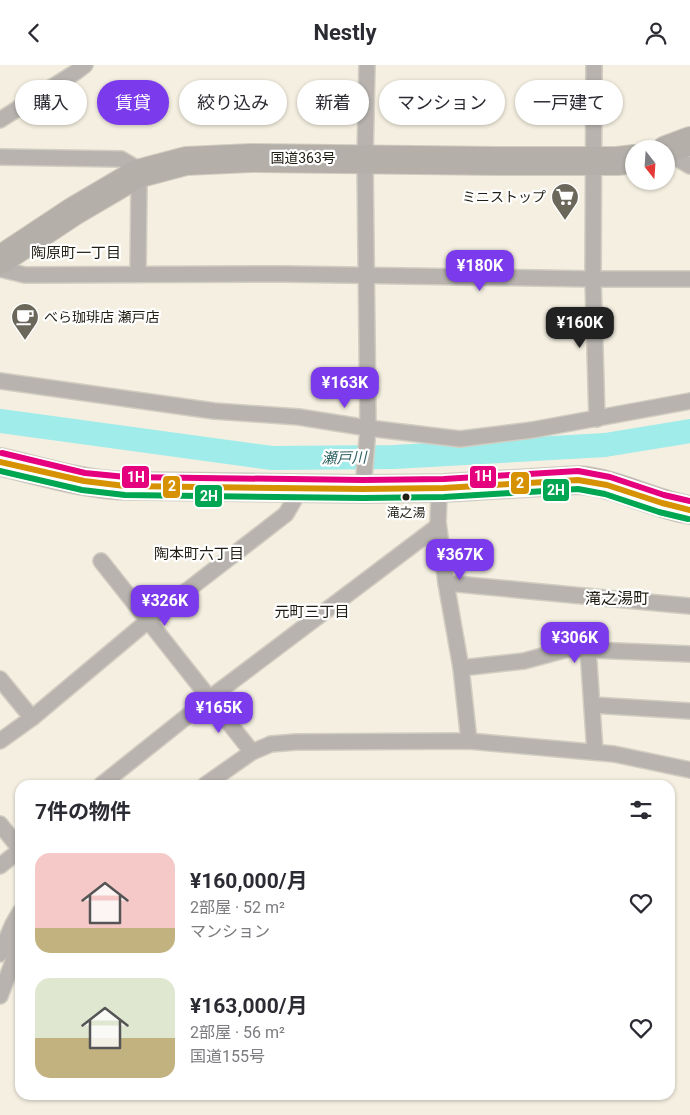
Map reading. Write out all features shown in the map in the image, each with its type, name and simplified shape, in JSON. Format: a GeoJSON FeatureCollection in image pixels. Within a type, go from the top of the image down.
{"type":"FeatureCollection","features":[{"type":"Feature","properties":{"kind":"highway"},"geometry":{"type":"LineString","coordinates":[[675,147],[690,141]]}},
{"type":"Feature","properties":{"kind":"highway","name":"国道363号"},"geometry":{"type":"LineString","coordinates":[[0,261],[74,211],[137,174],[186,161],[251,158],[496,161],[625,159]]}},
{"type":"Feature","properties":{"kind":"highway"},"geometry":{"type":"LineString","coordinates":[[0,462],[57,476],[111,485],[301,488],[363,483],[444,488],[564,480],[594,481],[690,510]]}},
{"type":"Feature","properties":{"kind":"street"},"geometry":{"type":"LineString","coordinates":[[0,120],[85,65]]}},
{"type":"Feature","properties":{"kind":"street"},"geometry":{"type":"LineString","coordinates":[[363,483],[368,432],[367,65]]}},
{"type":"Feature","properties":{"kind":"street"},"geometry":{"type":"LineString","coordinates":[[594,65],[593,279],[597,419]]}},
{"type":"Feature","properties":{"kind":"street"},"geometry":{"type":"LineString","coordinates":[[0,157],[122,159],[133,166],[139,185],[138,275]]}},
{"type":"Feature","properties":{"kind":"street"},"geometry":{"type":"LineString","coordinates":[[675,157],[690,166]]}},
{"type":"Feature","properties":{"kind":"street"},"geometry":{"type":"LineString","coordinates":[[0,269],[25,275],[367,275],[690,279]]}},
{"type":"Feature","properties":{"kind":"street"},"geometry":{"type":"LineString","coordinates":[[0,381],[214,411],[299,417],[368,432],[460,439],[532,430],[690,401]]}},
{"type":"Feature","properties":{"kind":"street"},"geometry":{"type":"LineString","coordinates":[[0,741],[32,718],[149,620],[286,514],[301,488]]}},
{"type":"Feature","properties":{"kind":"street"},"geometry":{"type":"LineString","coordinates":[[444,488],[439,495],[437,507],[438,525],[461,668],[469,741]]}},
{"type":"Feature","properties":{"kind":"street"},"geometry":{"type":"LineString","coordinates":[[107,780],[210,698],[438,525]]}},
{"type":"Feature","properties":{"kind":"street"},"geometry":{"type":"LineString","coordinates":[[101,561],[252,752]]}},
{"type":"Feature","properties":{"kind":"street"},"geometry":{"type":"LineString","coordinates":[[446,583],[690,606]]}},
{"type":"Feature","properties":{"kind":"street"},"geometry":{"type":"LineString","coordinates":[[461,668],[524,661],[568,649],[690,651]]}},
{"type":"Feature","properties":{"kind":"street"},"geometry":{"type":"LineString","coordinates":[[588,649],[595,752]]}},
{"type":"Feature","properties":{"kind":"street"},"geometry":{"type":"LineString","coordinates":[[0,679],[32,718]]}},
{"type":"Feature","properties":{"kind":"street"},"geometry":{"type":"LineString","coordinates":[[592,705],[690,711]]}},
{"type":"Feature","properties":{"kind":"street"},"geometry":{"type":"LineString","coordinates":[[212,780],[252,752],[271,744],[296,742],[469,741],[614,754],[690,770]]}},
{"type":"Feature","properties":{"kind":"street"},"geometry":{"type":"LineString","coordinates":[[0,823],[15,842]]}},
{"type":"Feature","properties":{"kind":"street"},"geometry":{"type":"LineString","coordinates":[[0,866],[15,853]]}},
{"type":"Feature","properties":{"kind":"street"},"geometry":{"type":"LineString","coordinates":[[0,954],[15,921]]}},
{"type":"Feature","properties":{"kind":"street"},"geometry":{"type":"LineString","coordinates":[[0,996],[15,956]]}},
{"type":"Feature","properties":{"kind":"waterway","name":"瀬戸川"},"geometry":{"type":"LineString","coordinates":[[0,421],[272,458],[394,457],[605,445],[690,431]]}},
{"type":"Feature","properties":{"kind":"transit line","name":"1H"},"geometry":{"type":"LineString","coordinates":[[2,453],[85,473],[126,477],[363,480],[444,479],[578,471],[610,477],[664,495],[690,501]]}},
{"type":"Feature","properties":{"kind":"transit line","name":"2"},"geometry":{"type":"LineString","coordinates":[[0,462],[84,481],[125,486],[363,489],[444,488],[578,480],[607,485],[690,510]]}},
{"type":"Feature","properties":{"kind":"transit line","name":"2H"},"geometry":{"type":"LineString","coordinates":[[0,471],[82,490],[125,495],[363,498],[444,497],[578,489],[605,494],[659,512],[688,519]]}},
{"type":"Feature","properties":{"kind":"place","name":"ミニストップ"},"geometry":{"type":"Point","coordinates":[565,221]}},
{"type":"Feature","properties":{"kind":"place","name":"べら珈琲店 瀬戸店"},"geometry":{"type":"Point","coordinates":[25,341]}},
{"type":"Feature","properties":{"kind":"place","name":"滝之湯"},"geometry":{"type":"Point","coordinates":[406,497]}},
{"type":"Feature","properties":{"kind":"district","name":"陶原町一丁目"},"geometry":{"type":"Point","coordinates":[76,253]}},
{"type":"Feature","properties":{"kind":"district","name":"陶本町六丁目"},"geometry":{"type":"Point","coordinates":[199,554]}},
{"type":"Feature","properties":{"kind":"district","name":"滝之湯町"},"geometry":{"type":"Point","coordinates":[617,598]}},
{"type":"Feature","properties":{"kind":"district","name":"元町三丁目"},"geometry":{"type":"Point","coordinates":[312,612]}}]}
